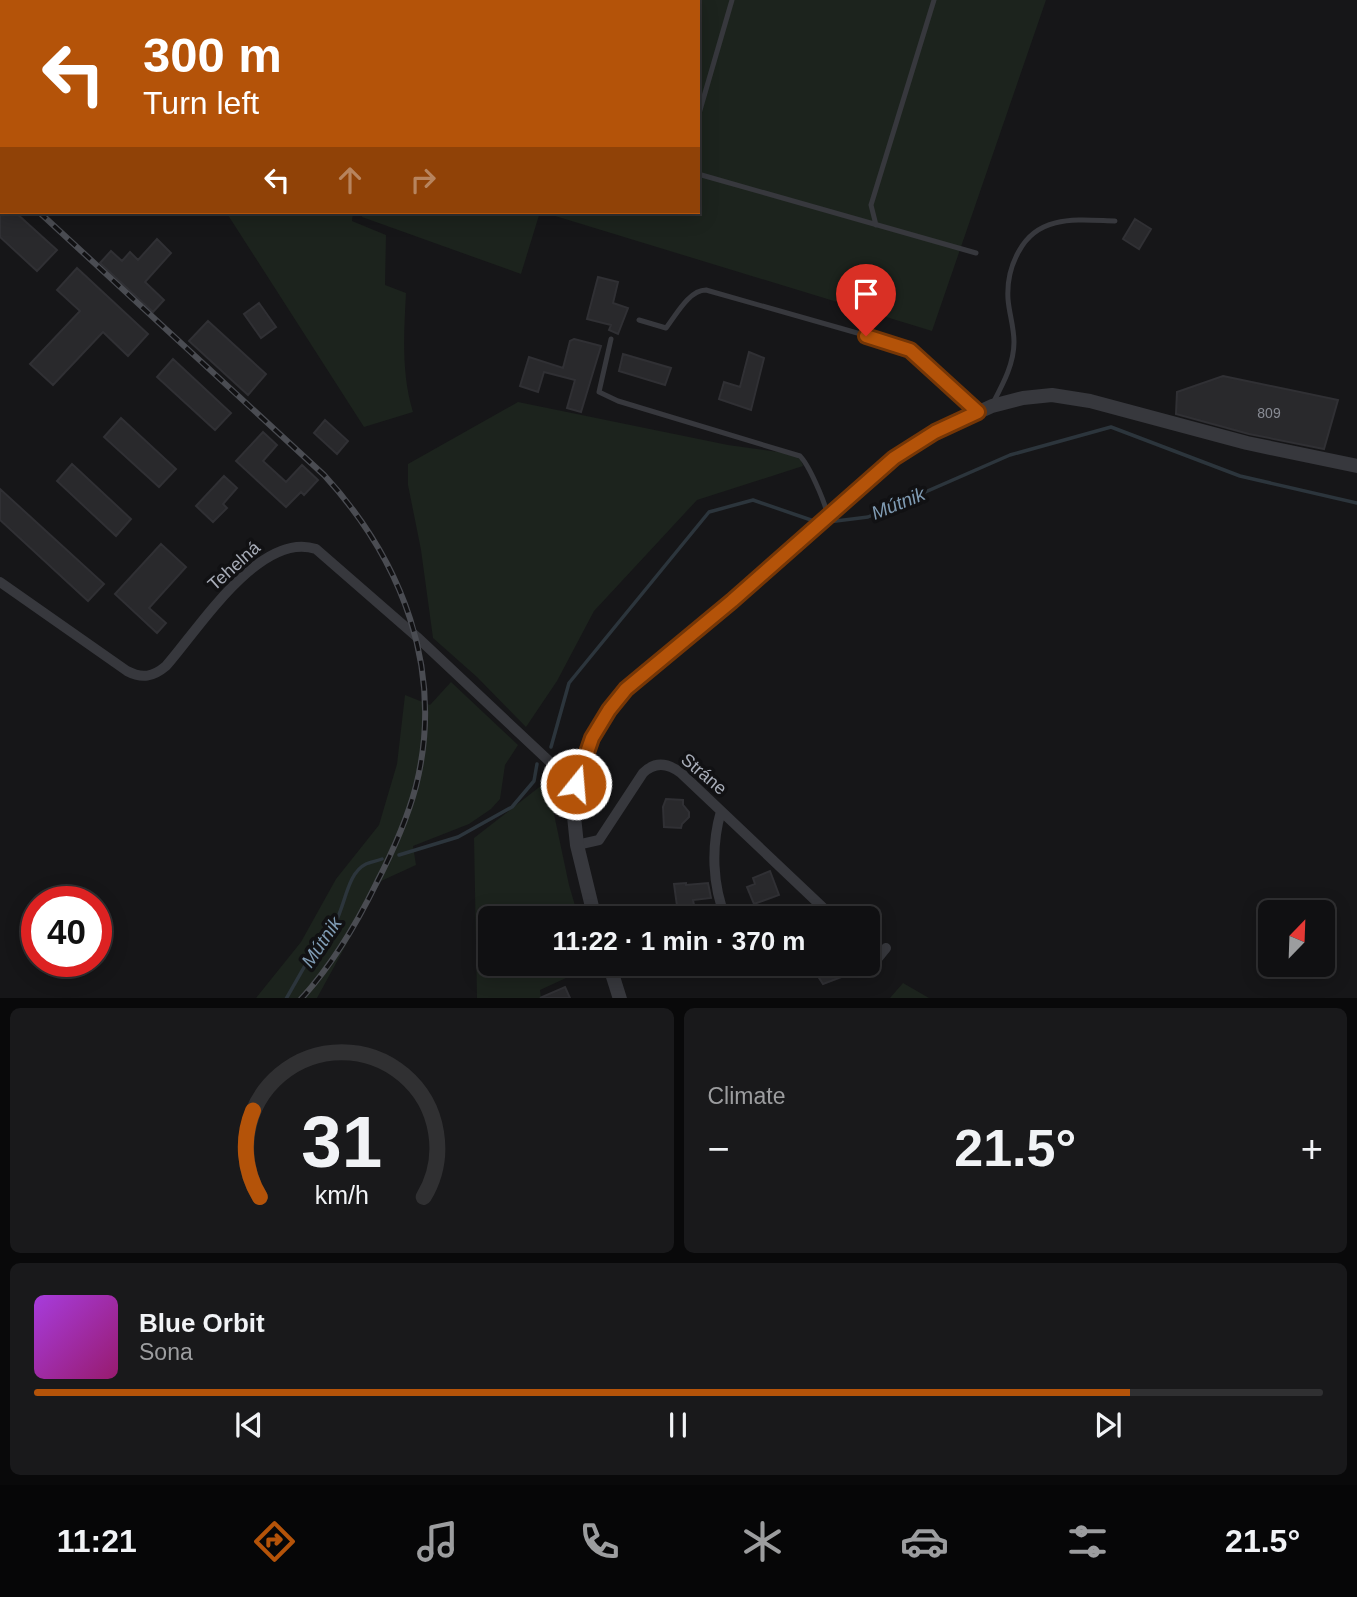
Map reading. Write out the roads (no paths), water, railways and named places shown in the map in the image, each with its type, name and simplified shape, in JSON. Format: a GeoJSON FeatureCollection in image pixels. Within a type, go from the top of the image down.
{"type":"FeatureCollection","features":[{"type":"Feature","properties":{"kind":"street"},"geometry":{"type":"LineString","coordinates":[[592,906],[577,845],[573,807],[579,769],[601,721],[626,689],[909,447],[935,432],[1012,400],[1044,396],[1079,398],[1247,443],[1357,466]]}},
{"type":"Feature","properties":{"kind":"street","name":"Tehelná"},"geometry":{"type":"LineString","coordinates":[[0,582],[127,671],[146,676],[166,666],[227,594],[254,567],[285,548],[299,545],[312,547],[417,637],[550,762],[566,783],[573,807]]}},
{"type":"Feature","properties":{"kind":"street"},"geometry":{"type":"LineString","coordinates":[[550,762],[575,764],[584,758]]}},
{"type":"Feature","properties":{"kind":"street","name":"Stráne"},"geometry":{"type":"LineString","coordinates":[[577,845],[599,840],[639,778],[651,766],[666,765],[676,769],[821,906]]}},
{"type":"Feature","properties":{"kind":"street","name":"Stráne"},"geometry":{"type":"LineString","coordinates":[[721,811],[716,831],[715,859],[722,906]]}},
{"type":"Feature","properties":{"kind":"street"},"geometry":{"type":"LineString","coordinates":[[880,955],[886,948]]}},
{"type":"Feature","properties":{"kind":"street"},"geometry":{"type":"LineString","coordinates":[[613,976],[620,998]]}},
{"type":"Feature","properties":{"kind":"lane"},"geometry":{"type":"LineString","coordinates":[[700,110],[732,0]]}},
{"type":"Feature","properties":{"kind":"lane"},"geometry":{"type":"LineString","coordinates":[[876,225],[871,205],[934,0]]}},
{"type":"Feature","properties":{"kind":"lane"},"geometry":{"type":"LineString","coordinates":[[700,175],[976,253]]}},
{"type":"Feature","properties":{"kind":"lane"},"geometry":{"type":"LineString","coordinates":[[639,320],[666,328],[692,294],[706,290],[903,346],[985,409],[1008,374],[1014,343],[1008,298],[1009,280],[1015,258],[1026,239],[1042,226],[1071,220],[1115,221]]}},
{"type":"Feature","properties":{"kind":"lane"},"geometry":{"type":"LineString","coordinates":[[611,340],[599,392],[618,401],[800,456],[825,502],[824,519]]}},
{"type":"Feature","properties":{"kind":"waterway","name":"Mútnik"},"geometry":{"type":"LineString","coordinates":[[828,522],[868,517],[1010,455],[1111,427],[1240,476],[1357,503]]}},
{"type":"Feature","properties":{"kind":"waterway","name":"Mútnik"},"geometry":{"type":"LineString","coordinates":[[551,747],[569,683],[709,512],[753,500],[814,521]]}},
{"type":"Feature","properties":{"kind":"waterway","name":"Mútnik"},"geometry":{"type":"LineString","coordinates":[[399,855],[458,837],[512,807],[534,781],[537,764]]}},
{"type":"Feature","properties":{"kind":"waterway","name":"Mútnik"},"geometry":{"type":"LineString","coordinates":[[287,998],[319,941],[335,924],[358,870],[366,864],[382,859]]}},
{"type":"Feature","properties":{"kind":"railway"},"geometry":{"type":"LineString","coordinates":[[41,214],[324,475],[352,508],[375,543],[395,580],[410,619],[420,659],[425,700],[424,743],[416,786],[399,836],[360,914],[343,944],[302,998]]}}]}
